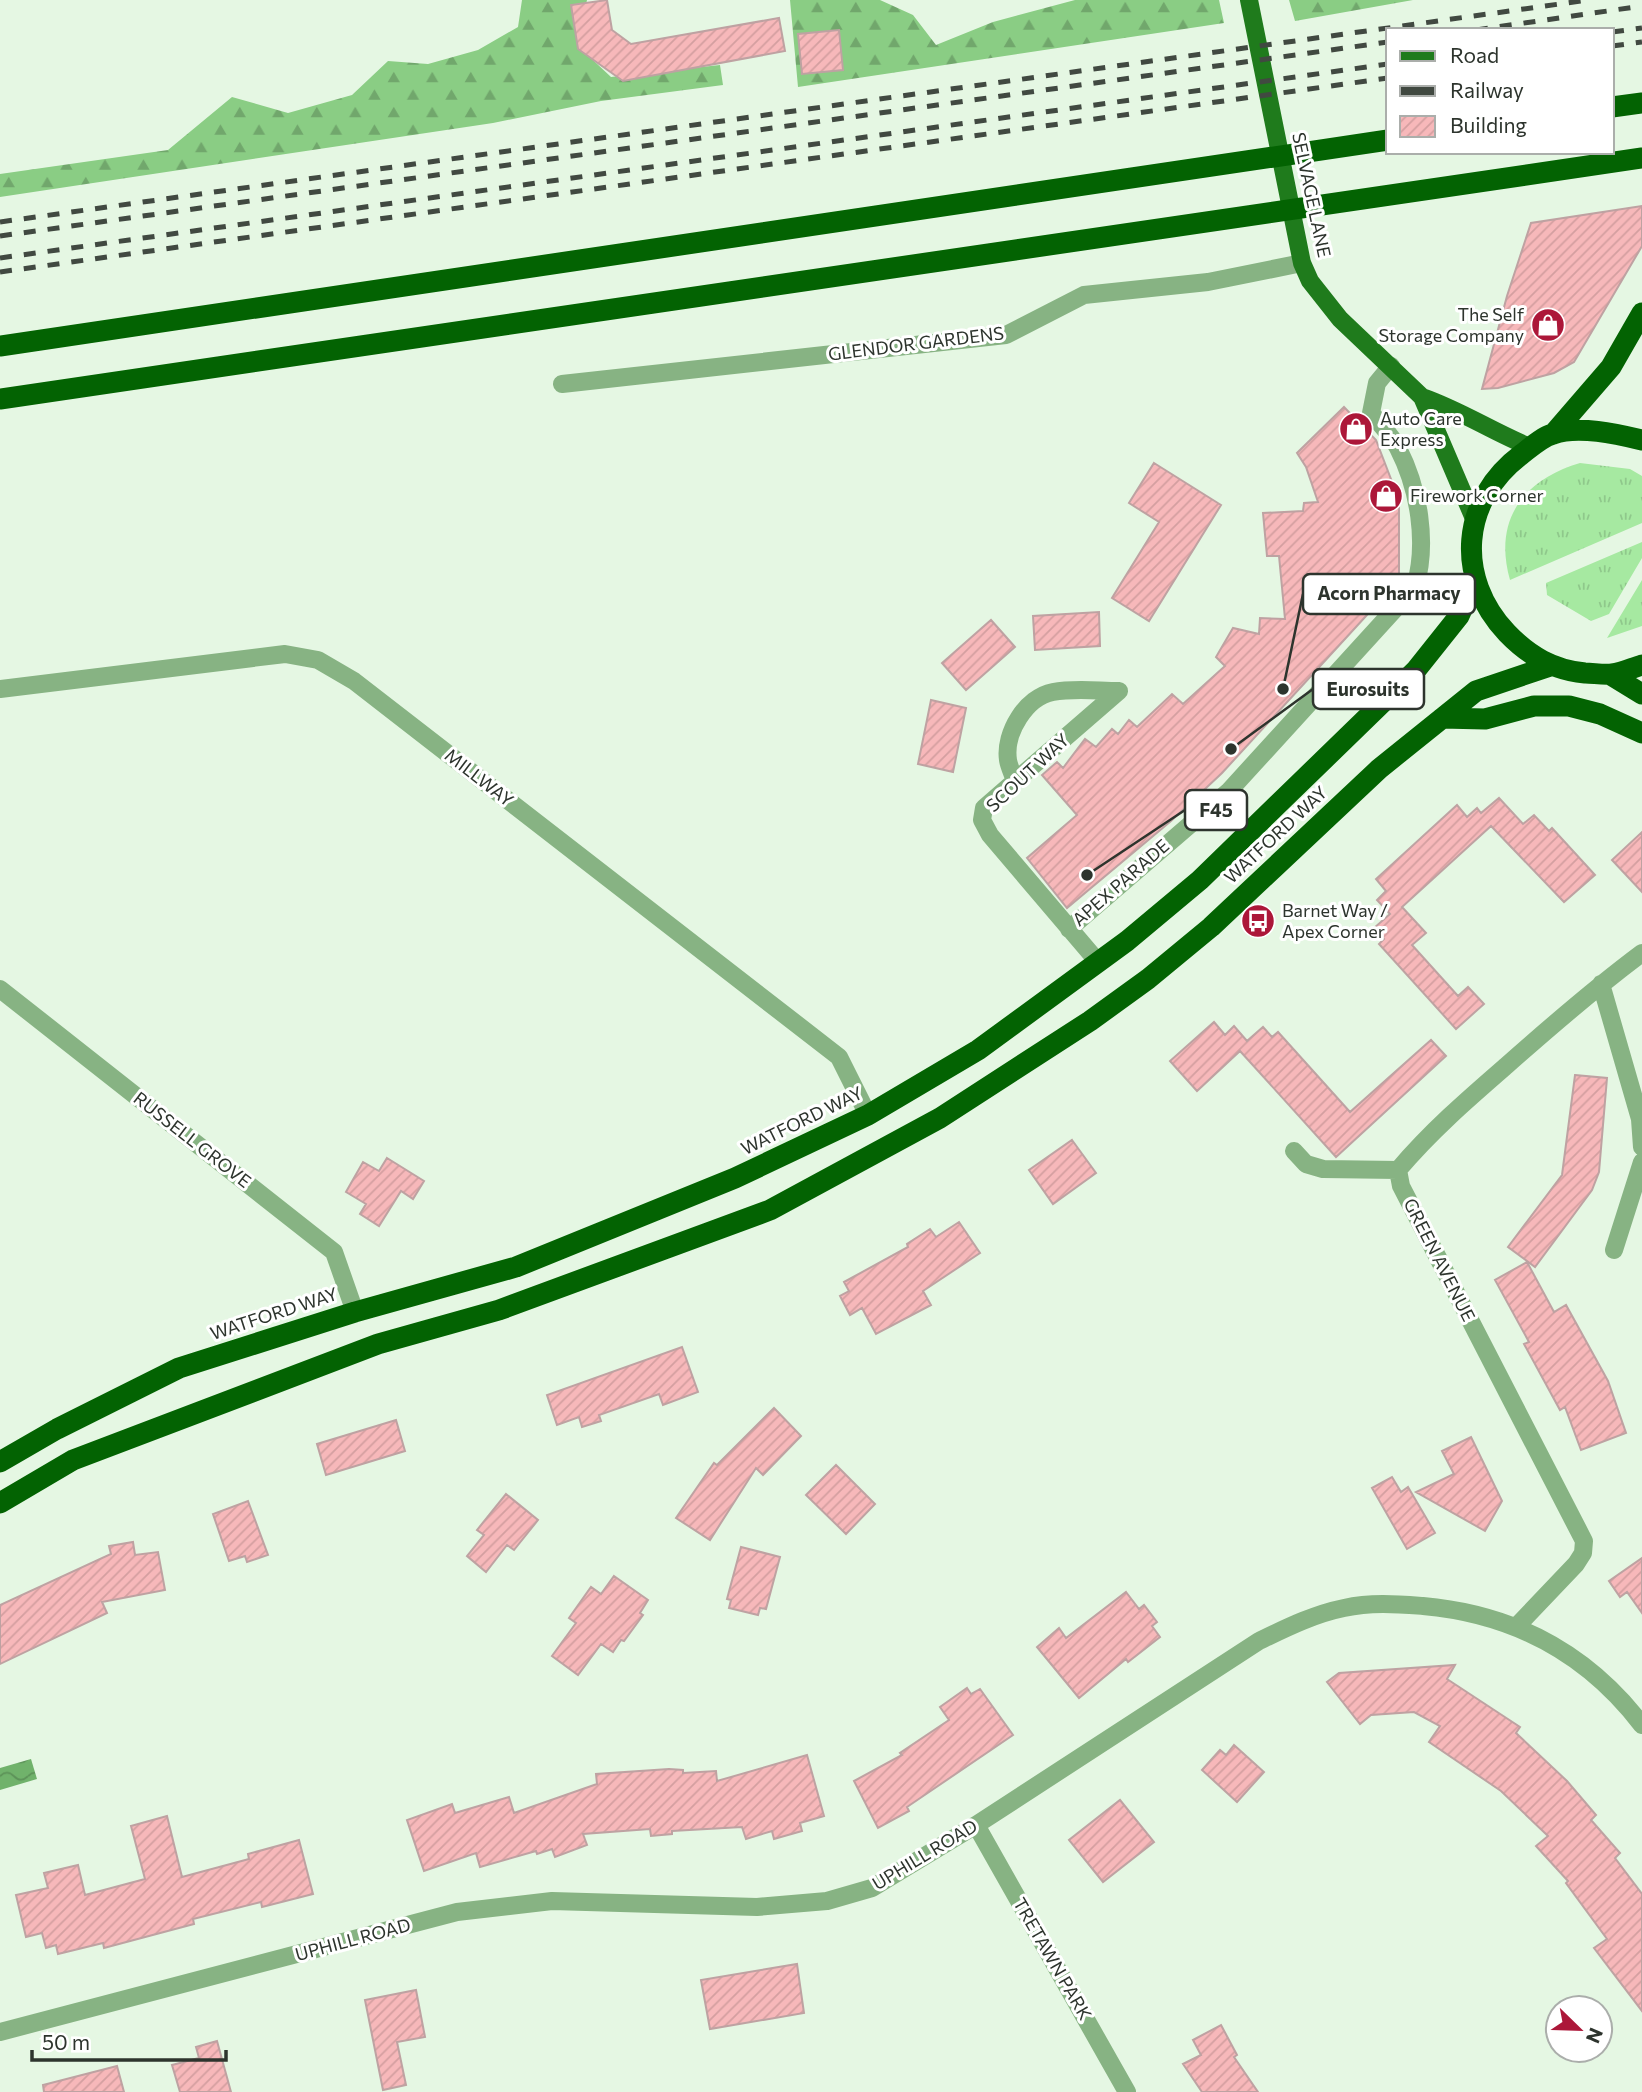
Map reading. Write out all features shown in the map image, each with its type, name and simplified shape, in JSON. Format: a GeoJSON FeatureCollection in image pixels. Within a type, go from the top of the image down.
{"type":"FeatureCollection","features":[{"type":"Feature","properties":{"kind":"highway"},"geometry":{"type":"LineString","coordinates":[[1614,107],[1642,103]]}},
{"type":"Feature","properties":{"kind":"highway"},"geometry":{"type":"LineString","coordinates":[[0,346],[1386,140]]}},
{"type":"Feature","properties":{"kind":"highway"},"geometry":{"type":"LineString","coordinates":[[0,399],[1642,158]]}},
{"type":"Feature","properties":{"kind":"highway"},"geometry":{"type":"LineString","coordinates":[[1642,313],[1611,367],[1554,433],[1509,463],[1487,491],[1475,521],[1470,549],[1474,583],[1490,616],[1521,648],[1550,666],[1611,674],[1642,665]]}},
{"type":"Feature","properties":{"kind":"highway"},"geometry":{"type":"LineString","coordinates":[[1554,433],[1607,431],[1642,440]]}},
{"type":"Feature","properties":{"kind":"highway","name":"WATFORD WAY"},"geometry":{"type":"LineString","coordinates":[[0,1462],[57,1429],[179,1368],[355,1312],[516,1267],[735,1178],[868,1115],[978,1050],[1098,962],[1200,880],[1397,689],[1446,635],[1474,583]]}},
{"type":"Feature","properties":{"kind":"highway","name":"WATFORD WAY"},"geometry":{"type":"LineString","coordinates":[[0,1503],[73,1460],[378,1344],[499,1310],[771,1210],[940,1118],[1090,1021],[1148,979],[1210,927],[1379,769],[1476,691],[1550,666]]}},
{"type":"Feature","properties":{"kind":"highway"},"geometry":{"type":"LineString","coordinates":[[1611,674],[1642,694]]}},
{"type":"Feature","properties":{"kind":"highway"},"geometry":{"type":"LineString","coordinates":[[1442,718],[1485,719],[1534,706],[1569,706],[1600,715],[1642,733]]}},
{"type":"Feature","properties":{"kind":"main road","name":"SELVAGE LANE"},"geometry":{"type":"LineString","coordinates":[[1249,0],[1301,256],[1310,281],[1340,318],[1422,397],[1475,521]]}},
{"type":"Feature","properties":{"kind":"main road","name":"SELVAGE LANE"},"geometry":{"type":"LineString","coordinates":[[1422,397],[1455,408],[1495,433],[1530,447]]}},
{"type":"Feature","properties":{"kind":"street","name":"GLENDOR GARDENS"},"geometry":{"type":"LineString","coordinates":[[562,384],[1006,335],[1084,295],[1208,282],[1301,256]]}},
{"type":"Feature","properties":{"kind":"street","name":"APEX PARADE"},"geometry":{"type":"LineString","coordinates":[[1098,962],[1069,929],[1229,791],[1415,587],[1422,565],[1416,495],[1397,446],[1371,413],[1377,383],[1391,366]]}},
{"type":"Feature","properties":{"kind":"street","name":"MILLWAY"},"geometry":{"type":"LineString","coordinates":[[0,689],[285,654],[318,660],[354,681],[839,1057],[868,1115]]}},
{"type":"Feature","properties":{"kind":"street","name":"SCOUT WAY"},"geometry":{"type":"LineString","coordinates":[[1015,781],[1008,759],[1010,738],[1019,717],[1034,701],[1052,692],[1119,691],[984,808],[982,820],[990,835],[1069,929]]}},
{"type":"Feature","properties":{"kind":"street"},"geometry":{"type":"LineString","coordinates":[[1294,1151],[1306,1164],[1323,1169],[1398,1170],[1420,1143],[1601,984],[1642,953]]}},
{"type":"Feature","properties":{"kind":"street"},"geometry":{"type":"LineString","coordinates":[[1601,984],[1640,1119],[1642,1147]]}},
{"type":"Feature","properties":{"kind":"street","name":"RUSSELL GROVE"},"geometry":{"type":"LineString","coordinates":[[0,989],[334,1252],[355,1312]]}},
{"type":"Feature","properties":{"kind":"street"},"geometry":{"type":"LineString","coordinates":[[1614,1250],[1642,1163]]}},
{"type":"Feature","properties":{"kind":"street","name":"GREEN AVENUE"},"geometry":{"type":"LineString","coordinates":[[1398,1170],[1401,1186],[1584,1541],[1583,1553],[1576,1564],[1517,1626]]}},
{"type":"Feature","properties":{"kind":"street","name":"UPHILL ROAD"},"geometry":{"type":"LineString","coordinates":[[0,2032],[457,1912],[552,1901],[757,1907],[827,1901],[886,1882],[1259,1640],[1304,1619],[1343,1608],[1382,1603],[1451,1609],[1517,1626],[1577,1659],[1618,1693],[1642,1725]]}},
{"type":"Feature","properties":{"kind":"street","name":"TRETAWN PARK"},"geometry":{"type":"LineString","coordinates":[[976,1825],[1128,2092]]}},
{"type":"Feature","properties":{"kind":"green space"},"geometry":{"type":"Polygon","coordinates":[[[522,0],[587,0],[577,45],[611,77],[720,65],[723,85],[601,101],[493,123],[0,197],[0,174],[168,150],[232,97],[288,113],[352,95],[388,61],[428,64],[478,50],[518,27],[522,0]]]}},
{"type":"Feature","properties":{"kind":"green space"},"geometry":{"type":"Polygon","coordinates":[[[790,0],[880,0],[913,15],[936,45],[993,22],[1075,0],[1219,0],[1224,23],[798,87],[790,0]]]}},
{"type":"Feature","properties":{"kind":"green space"},"geometry":{"type":"Polygon","coordinates":[[[1289,0],[1413,0],[1295,21],[1289,0]]]}},
{"type":"Feature","properties":{"kind":"green space"},"geometry":{"type":"Polygon","coordinates":[[[1580,463],[1630,469],[1642,476],[1642,523],[1510,580],[1506,539],[1517,505],[1543,480],[1580,463]]]}},
{"type":"Feature","properties":{"kind":"green space"},"geometry":{"type":"Polygon","coordinates":[[[1642,542],[1642,558],[1609,614],[1591,621],[1547,595],[1546,583],[1642,542]]]}},
{"type":"Feature","properties":{"kind":"green space"},"geometry":{"type":"Polygon","coordinates":[[[1642,580],[1642,626],[1607,638],[1642,580]]]}},
{"type":"Feature","properties":{"kind":"water"},"geometry":{"type":"Polygon","coordinates":[[[31,1759],[37,1779],[0,1790],[0,1768],[31,1759]]]}},
{"type":"Feature","properties":{"kind":"building"},"geometry":{"type":"Polygon","coordinates":[[[607,0],[612,30],[631,44],[779,18],[785,51],[623,81],[578,49],[571,5],[607,0]]]}},
{"type":"Feature","properties":{"kind":"building"},"geometry":{"type":"Polygon","coordinates":[[[839,30],[843,70],[802,74],[798,34],[839,30]]]}},
{"type":"Feature","properties":{"kind":"building","name":"The Self Storage Company"},"geometry":{"type":"Polygon","coordinates":[[[1642,206],[1642,246],[1574,362],[1554,373],[1498,388],[1482,389],[1507,296],[1531,223],[1642,206]]]}},
{"type":"Feature","properties":{"kind":"building"},"geometry":{"type":"Polygon","coordinates":[[[1344,407],[1376,440],[1399,500],[1399,574],[1377,604],[1222,773],[1171,821],[1067,908],[1027,858],[1077,815],[1042,775],[1057,762],[1063,768],[1085,739],[1096,747],[1112,729],[1118,734],[1129,720],[1137,727],[1172,694],[1183,704],[1225,666],[1216,657],[1233,628],[1259,634],[1260,618],[1285,619],[1279,556],[1267,556],[1263,513],[1303,511],[1304,503],[1318,502],[1306,467],[1297,453],[1344,407]]]}},
{"type":"Feature","properties":{"kind":"building"},"geometry":{"type":"Polygon","coordinates":[[[1154,463],[1221,505],[1149,621],[1112,598],[1159,522],[1129,503],[1154,463]]]}},
{"type":"Feature","properties":{"kind":"building"},"geometry":{"type":"Polygon","coordinates":[[[1099,612],[1100,646],[1035,650],[1033,616],[1099,612]]]}},
{"type":"Feature","properties":{"kind":"building"},"geometry":{"type":"Polygon","coordinates":[[[991,620],[1015,647],[966,690],[942,663],[991,620]]]}},
{"type":"Feature","properties":{"kind":"building"},"geometry":{"type":"Polygon","coordinates":[[[931,700],[966,708],[953,772],[918,764],[931,700]]]}},
{"type":"Feature","properties":{"kind":"building"},"geometry":{"type":"Polygon","coordinates":[[[1499,798],[1523,824],[1534,815],[1549,831],[1552,828],[1595,875],[1564,902],[1491,826],[1402,907],[1426,933],[1412,945],[1458,996],[1468,987],[1484,1004],[1456,1029],[1379,944],[1384,939],[1374,928],[1390,914],[1377,900],[1386,891],[1376,879],[1457,805],[1467,817],[1477,808],[1481,813],[1499,798]]]}},
{"type":"Feature","properties":{"kind":"building"},"geometry":{"type":"Polygon","coordinates":[[[1642,832],[1642,892],[1612,860],[1642,832]]]}},
{"type":"Feature","properties":{"kind":"building"},"geometry":{"type":"Polygon","coordinates":[[[1214,1022],[1225,1035],[1234,1026],[1247,1041],[1263,1027],[1272,1037],[1278,1032],[1350,1112],[1431,1040],[1446,1056],[1336,1157],[1240,1051],[1197,1091],[1170,1061],[1214,1022]]]}},
{"type":"Feature","properties":{"kind":"building"},"geometry":{"type":"Polygon","coordinates":[[[1575,1075],[1607,1078],[1599,1172],[1592,1190],[1535,1267],[1508,1247],[1562,1175],[1575,1075]]]}},
{"type":"Feature","properties":{"kind":"building"},"geometry":{"type":"Polygon","coordinates":[[[1072,1140],[1096,1173],[1053,1204],[1029,1170],[1072,1140]]]}},
{"type":"Feature","properties":{"kind":"building"},"geometry":{"type":"Polygon","coordinates":[[[387,1158],[424,1181],[413,1199],[401,1191],[379,1226],[360,1214],[366,1204],[346,1192],[363,1162],[379,1171],[387,1158]]]}},
{"type":"Feature","properties":{"kind":"building"},"geometry":{"type":"Polygon","coordinates":[[[959,1222],[980,1253],[923,1291],[931,1305],[876,1334],[862,1308],[850,1315],[840,1296],[849,1291],[844,1282],[908,1247],[907,1244],[930,1229],[936,1237],[959,1222]]]}},
{"type":"Feature","properties":{"kind":"building"},"geometry":{"type":"Polygon","coordinates":[[[1527,1262],[1554,1312],[1566,1305],[1608,1381],[1626,1433],[1581,1450],[1565,1407],[1560,1410],[1524,1344],[1529,1342],[1495,1280],[1527,1262]]]}},
{"type":"Feature","properties":{"kind":"building"},"geometry":{"type":"Polygon","coordinates":[[[682,1347],[698,1392],[663,1405],[659,1394],[599,1415],[601,1421],[582,1427],[579,1417],[557,1425],[547,1395],[682,1347]]]}},
{"type":"Feature","properties":{"kind":"building"},"geometry":{"type":"Polygon","coordinates":[[[774,1408],[801,1436],[763,1475],[756,1468],[710,1540],[676,1518],[714,1463],[717,1465],[774,1408]]]}},
{"type":"Feature","properties":{"kind":"building"},"geometry":{"type":"Polygon","coordinates":[[[396,1420],[405,1451],[326,1475],[317,1444],[396,1420]]]}},
{"type":"Feature","properties":{"kind":"building"},"geometry":{"type":"Polygon","coordinates":[[[1471,1437],[1502,1501],[1485,1531],[1416,1492],[1454,1474],[1442,1451],[1471,1437]]]}},
{"type":"Feature","properties":{"kind":"building"},"geometry":{"type":"Polygon","coordinates":[[[836,1465],[875,1504],[846,1534],[806,1495],[836,1465]]]}},
{"type":"Feature","properties":{"kind":"building"},"geometry":{"type":"Polygon","coordinates":[[[1392,1477],[1401,1492],[1408,1487],[1435,1533],[1407,1549],[1372,1488],[1392,1477]]]}},
{"type":"Feature","properties":{"kind":"building"},"geometry":{"type":"Polygon","coordinates":[[[506,1494],[538,1520],[514,1550],[507,1545],[486,1572],[467,1556],[484,1535],[477,1530],[506,1494]]]}},
{"type":"Feature","properties":{"kind":"building"},"geometry":{"type":"Polygon","coordinates":[[[248,1501],[268,1555],[247,1562],[245,1556],[229,1561],[213,1514],[248,1501]]]}},
{"type":"Feature","properties":{"kind":"building"},"geometry":{"type":"Polygon","coordinates":[[[133,1542],[135,1555],[158,1552],[165,1590],[102,1602],[107,1613],[0,1664],[0,1605],[111,1554],[109,1546],[133,1542]]]}},
{"type":"Feature","properties":{"kind":"building"},"geometry":{"type":"Polygon","coordinates":[[[741,1547],[780,1557],[766,1609],[760,1608],[758,1615],[729,1608],[731,1600],[727,1599],[741,1547]]]}},
{"type":"Feature","properties":{"kind":"building"},"geometry":{"type":"Polygon","coordinates":[[[1642,1558],[1642,1613],[1627,1592],[1620,1597],[1609,1581],[1642,1558]]]}},
{"type":"Feature","properties":{"kind":"building"},"geometry":{"type":"Polygon","coordinates":[[[614,1576],[648,1600],[640,1613],[643,1615],[613,1652],[601,1644],[578,1675],[552,1656],[576,1623],[569,1618],[591,1587],[601,1594],[614,1576]]]}},
{"type":"Feature","properties":{"kind":"building"},"geometry":{"type":"Polygon","coordinates":[[[1126,1592],[1139,1609],[1144,1605],[1157,1622],[1152,1626],[1160,1637],[1128,1662],[1126,1659],[1079,1698],[1037,1647],[1059,1628],[1066,1638],[1126,1592]]]}},
{"type":"Feature","properties":{"kind":"building"},"geometry":{"type":"Polygon","coordinates":[[[1455,1665],[1447,1679],[1520,1727],[1516,1733],[1567,1781],[1596,1815],[1591,1820],[1620,1853],[1615,1858],[1642,1894],[1642,2011],[1594,1948],[1607,1939],[1566,1883],[1568,1881],[1536,1846],[1548,1836],[1501,1791],[1429,1742],[1440,1726],[1414,1712],[1371,1715],[1360,1724],[1327,1682],[1339,1673],[1455,1665]]]}},
{"type":"Feature","properties":{"kind":"building"},"geometry":{"type":"Polygon","coordinates":[[[967,1688],[971,1694],[980,1689],[1013,1735],[907,1807],[909,1811],[878,1828],[854,1781],[902,1755],[900,1753],[949,1720],[940,1707],[967,1688]]]}},
{"type":"Feature","properties":{"kind":"building"},"geometry":{"type":"Polygon","coordinates":[[[1234,1745],[1264,1772],[1237,1802],[1202,1770],[1220,1750],[1226,1755],[1234,1745]]]}},
{"type":"Feature","properties":{"kind":"building"},"geometry":{"type":"Polygon","coordinates":[[[807,1755],[824,1816],[800,1823],[802,1831],[774,1839],[772,1831],[746,1839],[742,1827],[672,1831],[672,1834],[651,1836],[650,1829],[583,1834],[587,1845],[555,1857],[552,1849],[537,1854],[536,1851],[480,1867],[476,1853],[424,1871],[407,1820],[452,1804],[455,1813],[509,1797],[514,1813],[597,1784],[596,1774],[669,1769],[683,1770],[683,1773],[716,1771],[717,1781],[807,1755]]]}},
{"type":"Feature","properties":{"kind":"building"},"geometry":{"type":"Polygon","coordinates":[[[1120,1800],[1154,1842],[1103,1882],[1069,1840],[1120,1800]]]}},
{"type":"Feature","properties":{"kind":"building"},"geometry":{"type":"Polygon","coordinates":[[[167,1816],[182,1877],[249,1859],[248,1854],[299,1840],[313,1894],[262,1907],[261,1902],[193,1919],[194,1924],[104,1948],[103,1943],[58,1954],[56,1945],[46,1948],[42,1933],[26,1937],[16,1895],[48,1888],[44,1873],[78,1865],[85,1895],[145,1879],[131,1826],[167,1816]]]}},
{"type":"Feature","properties":{"kind":"building"},"geometry":{"type":"Polygon","coordinates":[[[797,1964],[804,2013],[710,2029],[701,1980],[797,1964]]]}},
{"type":"Feature","properties":{"kind":"building"},"geometry":{"type":"Polygon","coordinates":[[[416,1990],[425,2037],[397,2042],[406,2085],[383,2090],[365,2000],[416,1990]]]}},
{"type":"Feature","properties":{"kind":"building"},"geometry":{"type":"Polygon","coordinates":[[[1221,2025],[1237,2055],[1234,2057],[1258,2092],[1202,2092],[1183,2064],[1201,2055],[1193,2040],[1221,2025]]]}},
{"type":"Feature","properties":{"kind":"building"},"geometry":{"type":"Polygon","coordinates":[[[217,2041],[231,2092],[180,2092],[172,2065],[199,2058],[196,2047],[217,2041]]]}},
{"type":"Feature","properties":{"kind":"building"},"geometry":{"type":"Polygon","coordinates":[[[117,2066],[124,2092],[44,2092],[43,2085],[117,2066]]]}},
{"type":"Feature","properties":{"kind":"railway"},"geometry":{"type":"LineString","coordinates":[[1388,28],[1588,0]]}},
{"type":"Feature","properties":{"kind":"railway"},"geometry":{"type":"LineString","coordinates":[[1490,28],[1642,6]]}},
{"type":"Feature","properties":{"kind":"railway"},"geometry":{"type":"LineString","coordinates":[[0,222],[1386,28]]}},
{"type":"Feature","properties":{"kind":"railway"},"geometry":{"type":"LineString","coordinates":[[1614,32],[1642,28]]}},
{"type":"Feature","properties":{"kind":"railway"},"geometry":{"type":"LineString","coordinates":[[0,236],[1386,42]]}},
{"type":"Feature","properties":{"kind":"railway"},"geometry":{"type":"LineString","coordinates":[[1614,46],[1642,42]]}},
{"type":"Feature","properties":{"kind":"railway"},"geometry":{"type":"LineString","coordinates":[[0,258],[1386,64]]}},
{"type":"Feature","properties":{"kind":"railway"},"geometry":{"type":"LineString","coordinates":[[0,272],[1386,78]]}},
{"type":"Feature","properties":{"kind":"place","name":"The Self Storage Company"},"geometry":{"type":"Point","coordinates":[1548,325]}},
{"type":"Feature","properties":{"kind":"place","name":"Auto Care Express"},"geometry":{"type":"Point","coordinates":[1356,429]}},
{"type":"Feature","properties":{"kind":"place","name":"Firework Corner"},"geometry":{"type":"Point","coordinates":[1386,496]}},
{"type":"Feature","properties":{"kind":"place","name":"Acorn Pharmacy"},"geometry":{"type":"Point","coordinates":[1283,689]}},
{"type":"Feature","properties":{"kind":"place","name":"Eurosuits"},"geometry":{"type":"Point","coordinates":[1231,749]}},
{"type":"Feature","properties":{"kind":"place","name":"F45"},"geometry":{"type":"Point","coordinates":[1087,875]}},
{"type":"Feature","properties":{"kind":"place","name":"Barnet Way / Apex Corner"},"geometry":{"type":"Point","coordinates":[1258,921]}}]}
